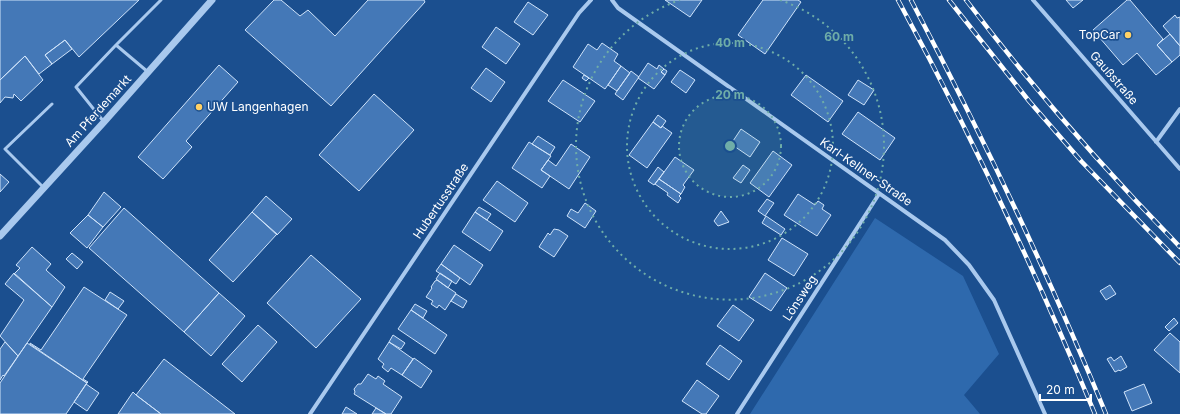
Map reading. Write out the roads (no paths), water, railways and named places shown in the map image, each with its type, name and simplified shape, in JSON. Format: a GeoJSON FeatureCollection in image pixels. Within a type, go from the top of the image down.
{"type":"FeatureCollection","features":[{"type":"Feature","properties":{"kind":"street","name":"Am Pferdemarkt"},"geometry":{"type":"LineString","coordinates":[[0,236],[212,0]]}},
{"type":"Feature","properties":{"kind":"street","name":"Hubertusstraße"},"geometry":{"type":"LineString","coordinates":[[310,414],[574,20],[591,0]]}},
{"type":"Feature","properties":{"kind":"street","name":"Karl-Kellner-Straße"},"geometry":{"type":"LineString","coordinates":[[612,0],[618,8],[945,240],[969,265],[994,300],[1045,414]]}},
{"type":"Feature","properties":{"kind":"street","name":"Gaußstraße"},"geometry":{"type":"LineString","coordinates":[[1033,0],[1180,169]]}},
{"type":"Feature","properties":{"kind":"street"},"geometry":{"type":"LineString","coordinates":[[1156,142],[1180,109]]}},
{"type":"Feature","properties":{"kind":"street","name":"Lönsweg"},"geometry":{"type":"LineString","coordinates":[[737,414],[880,194]]}},
{"type":"Feature","properties":{"kind":"lane"},"geometry":{"type":"LineString","coordinates":[[104,122],[76,87],[161,0]]}},
{"type":"Feature","properties":{"kind":"lane"},"geometry":{"type":"LineString","coordinates":[[116,45],[148,72]]}},
{"type":"Feature","properties":{"kind":"lane"},"geometry":{"type":"LineString","coordinates":[[5,149],[52,104]]}},
{"type":"Feature","properties":{"kind":"lane"},"geometry":{"type":"LineString","coordinates":[[0,147],[5,149],[44,188]]}},
{"type":"Feature","properties":{"kind":"railway"},"geometry":{"type":"LineString","coordinates":[[898,0],[925,50],[1002,204],[1050,309],[1095,414]]}},
{"type":"Feature","properties":{"kind":"railway"},"geometry":{"type":"LineString","coordinates":[[911,0],[989,153],[1038,257],[1106,414]]}},
{"type":"Feature","properties":{"kind":"railway"},"geometry":{"type":"LineString","coordinates":[[949,0],[1029,101],[1082,162],[1180,263]]}},
{"type":"Feature","properties":{"kind":"railway"},"geometry":{"type":"LineString","coordinates":[[966,0],[1069,127],[1096,158],[1180,247]]}},
{"type":"Feature","properties":{"kind":"place","name":"TopCar"},"geometry":{"type":"Point","coordinates":[1128,35]}},
{"type":"Feature","properties":{"kind":"place","name":"UW Langenhagen"},"geometry":{"type":"Point","coordinates":[199,107]}}]}
